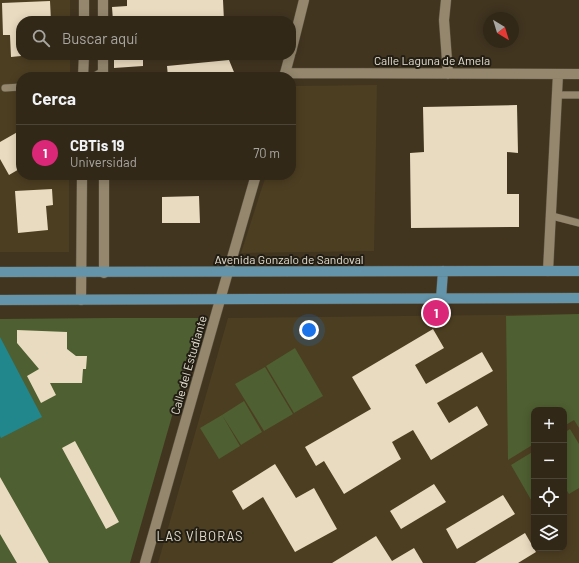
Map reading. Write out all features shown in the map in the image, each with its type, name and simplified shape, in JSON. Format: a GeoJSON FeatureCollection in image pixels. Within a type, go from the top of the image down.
{"type":"FeatureCollection","features":[{"type":"Feature","properties":{"kind":"main road"},"geometry":{"type":"LineString","coordinates":[[441,299],[443,271]]}},
{"type":"Feature","properties":{"kind":"main road","name":"Avenida Gonzalo de Sandoval"},"geometry":{"type":"LineString","coordinates":[[0,272],[579,271]]}},
{"type":"Feature","properties":{"kind":"main road"},"geometry":{"type":"LineString","coordinates":[[0,300],[579,298]]}},
{"type":"Feature","properties":{"kind":"street"},"geometry":{"type":"LineString","coordinates":[[84,0],[84,16]]}},
{"type":"Feature","properties":{"kind":"street"},"geometry":{"type":"LineString","coordinates":[[103,0],[103,16]]}},
{"type":"Feature","properties":{"kind":"street"},"geometry":{"type":"LineString","coordinates":[[296,32],[304,0]]}},
{"type":"Feature","properties":{"kind":"street"},"geometry":{"type":"LineString","coordinates":[[446,0],[444,20],[448,74]]}},
{"type":"Feature","properties":{"kind":"street"},"geometry":{"type":"LineString","coordinates":[[83,72],[84,60]]}},
{"type":"Feature","properties":{"kind":"street"},"geometry":{"type":"LineString","coordinates":[[103,60],[103,72]]}},
{"type":"Feature","properties":{"kind":"street"},"geometry":{"type":"LineString","coordinates":[[286,72],[289,60]]}},
{"type":"Feature","properties":{"kind":"street"},"geometry":{"type":"LineString","coordinates":[[548,271],[552,216],[558,74]]}},
{"type":"Feature","properties":{"kind":"street","name":"Calle Laguna de Amela"},"geometry":{"type":"LineString","coordinates":[[296,75],[579,74]]}},
{"type":"Feature","properties":{"kind":"street"},"geometry":{"type":"LineString","coordinates":[[81,300],[82,180]]}},
{"type":"Feature","properties":{"kind":"street"},"geometry":{"type":"LineString","coordinates":[[104,180],[104,273]]}},
{"type":"Feature","properties":{"kind":"street","name":"Calle del Estudiante"},"geometry":{"type":"LineString","coordinates":[[145,563],[255,180]]}},
{"type":"Feature","properties":{"kind":"lane"},"geometry":{"type":"LineString","coordinates":[[5,88],[16,87]]}},
{"type":"Feature","properties":{"kind":"lane"},"geometry":{"type":"LineString","coordinates":[[557,94],[579,95]]}},
{"type":"Feature","properties":{"kind":"lane"},"geometry":{"type":"LineString","coordinates":[[552,216],[579,223]]}},
{"type":"Feature","properties":{"kind":"shaded area"},"geometry":{"type":"Polygon","coordinates":[[[0,0],[70,0],[70,16],[16,16],[16,60],[70,60],[70,72],[16,72],[16,180],[69,180],[69,252],[0,252],[0,0]]]}},
{"type":"Feature","properties":{"kind":"shaded area"},"geometry":{"type":"Polygon","coordinates":[[[377,85],[374,251],[241,253],[264,180],[296,180],[296,86],[377,85]]]}},
{"type":"Feature","properties":{"kind":"shaded area"},"geometry":{"type":"Polygon","coordinates":[[[579,314],[579,563],[158,563],[228,318],[579,314]]]}},
{"type":"Feature","properties":{"kind":"green space"},"geometry":{"type":"Polygon","coordinates":[[[579,314],[579,428],[574,420],[567,424],[567,407],[531,407],[531,446],[508,460],[506,316],[579,314]]]}},
{"type":"Feature","properties":{"kind":"green space"},"geometry":{"type":"Polygon","coordinates":[[[200,318],[130,563],[0,563],[0,319],[200,318]]]}},
{"type":"Feature","properties":{"kind":"green space"},"geometry":{"type":"Polygon","coordinates":[[[295,348],[323,396],[294,413],[266,366],[295,348]]]}},
{"type":"Feature","properties":{"kind":"green space"},"geometry":{"type":"Polygon","coordinates":[[[265,367],[293,414],[264,431],[235,384],[265,367]]]}},
{"type":"Feature","properties":{"kind":"green space"},"geometry":{"type":"Polygon","coordinates":[[[244,401],[262,432],[241,445],[222,415],[244,401]]]}},
{"type":"Feature","properties":{"kind":"green space"},"geometry":{"type":"Polygon","coordinates":[[[222,415],[240,446],[219,459],[200,428],[222,415]]]}},
{"type":"Feature","properties":{"kind":"green space"},"geometry":{"type":"Polygon","coordinates":[[[570,429],[579,444],[579,488],[569,494],[567,491],[567,431],[570,429]]]}},
{"type":"Feature","properties":{"kind":"green space"},"geometry":{"type":"Polygon","coordinates":[[[531,453],[531,500],[511,465],[531,453]]]}},
{"type":"Feature","properties":{"kind":"water"},"geometry":{"type":"Polygon","coordinates":[[[0,337],[42,417],[1,438],[0,436],[0,337]]]}},
{"type":"Feature","properties":{"kind":"building"},"geometry":{"type":"Polygon","coordinates":[[[127,0],[223,0],[224,16],[113,16],[112,7],[127,6],[127,0]]]}},
{"type":"Feature","properties":{"kind":"building"},"geometry":{"type":"Polygon","coordinates":[[[50,1],[51,16],[16,16],[16,56],[11,57],[10,35],[3,35],[2,3],[50,1]]]}},
{"type":"Feature","properties":{"kind":"building"},"geometry":{"type":"Polygon","coordinates":[[[114,60],[143,60],[143,66],[114,68],[114,60]]]}},
{"type":"Feature","properties":{"kind":"building"},"geometry":{"type":"Polygon","coordinates":[[[229,60],[234,72],[168,72],[167,66],[229,60]]]}},
{"type":"Feature","properties":{"kind":"building"},"geometry":{"type":"Polygon","coordinates":[[[517,105],[518,153],[507,152],[507,194],[519,194],[519,227],[411,228],[410,153],[424,152],[423,107],[517,105]]]}},
{"type":"Feature","properties":{"kind":"building"},"geometry":{"type":"Polygon","coordinates":[[[16,133],[16,171],[9,175],[0,159],[0,142],[16,133]]]}},
{"type":"Feature","properties":{"kind":"building"},"geometry":{"type":"Polygon","coordinates":[[[52,189],[53,205],[46,206],[48,230],[18,233],[15,191],[52,189]]]}},
{"type":"Feature","properties":{"kind":"building"},"geometry":{"type":"Polygon","coordinates":[[[199,196],[200,223],[162,223],[162,197],[199,196]]]}},
{"type":"Feature","properties":{"kind":"building"},"geometry":{"type":"Polygon","coordinates":[[[433,329],[444,348],[415,365],[426,384],[482,352],[493,371],[437,403],[449,423],[477,406],[488,425],[431,460],[413,430],[392,442],[401,459],[344,494],[324,461],[316,466],[305,447],[371,409],[352,377],[433,329]]]}},
{"type":"Feature","properties":{"kind":"building"},"geometry":{"type":"Polygon","coordinates":[[[17,330],[67,332],[67,349],[76,356],[87,356],[86,369],[83,369],[82,383],[50,383],[56,395],[41,403],[27,376],[39,369],[17,343],[17,330]]]}},
{"type":"Feature","properties":{"kind":"building"},"geometry":{"type":"Polygon","coordinates":[[[75,441],[119,522],[106,529],[62,448],[75,441]]]}},
{"type":"Feature","properties":{"kind":"building"},"geometry":{"type":"Polygon","coordinates":[[[275,464],[296,498],[314,488],[337,529],[295,552],[263,497],[243,510],[232,491],[275,464]]]}},
{"type":"Feature","properties":{"kind":"building"},"geometry":{"type":"Polygon","coordinates":[[[0,477],[49,563],[17,563],[0,534],[0,477]]]}},
{"type":"Feature","properties":{"kind":"building"},"geometry":{"type":"Polygon","coordinates":[[[434,484],[446,502],[401,529],[390,511],[434,484]]]}},
{"type":"Feature","properties":{"kind":"building"},"geometry":{"type":"Polygon","coordinates":[[[503,495],[515,514],[457,549],[446,529],[503,495]]]}},
{"type":"Feature","properties":{"kind":"building"},"geometry":{"type":"Polygon","coordinates":[[[525,533],[531,543],[531,551],[536,552],[518,563],[475,563],[525,533]]]}},
{"type":"Feature","properties":{"kind":"building"},"geometry":{"type":"Polygon","coordinates":[[[376,536],[392,561],[414,548],[423,563],[332,563],[376,536]]]}},
{"type":"Feature","properties":{"kind":"place","name":"CBTis 19"},"geometry":{"type":"Point","coordinates":[436,313]}},
{"type":"Feature","properties":{"kind":"district","name":"LAS VÍBORAS"},"geometry":{"type":"Point","coordinates":[200,536]}}]}
